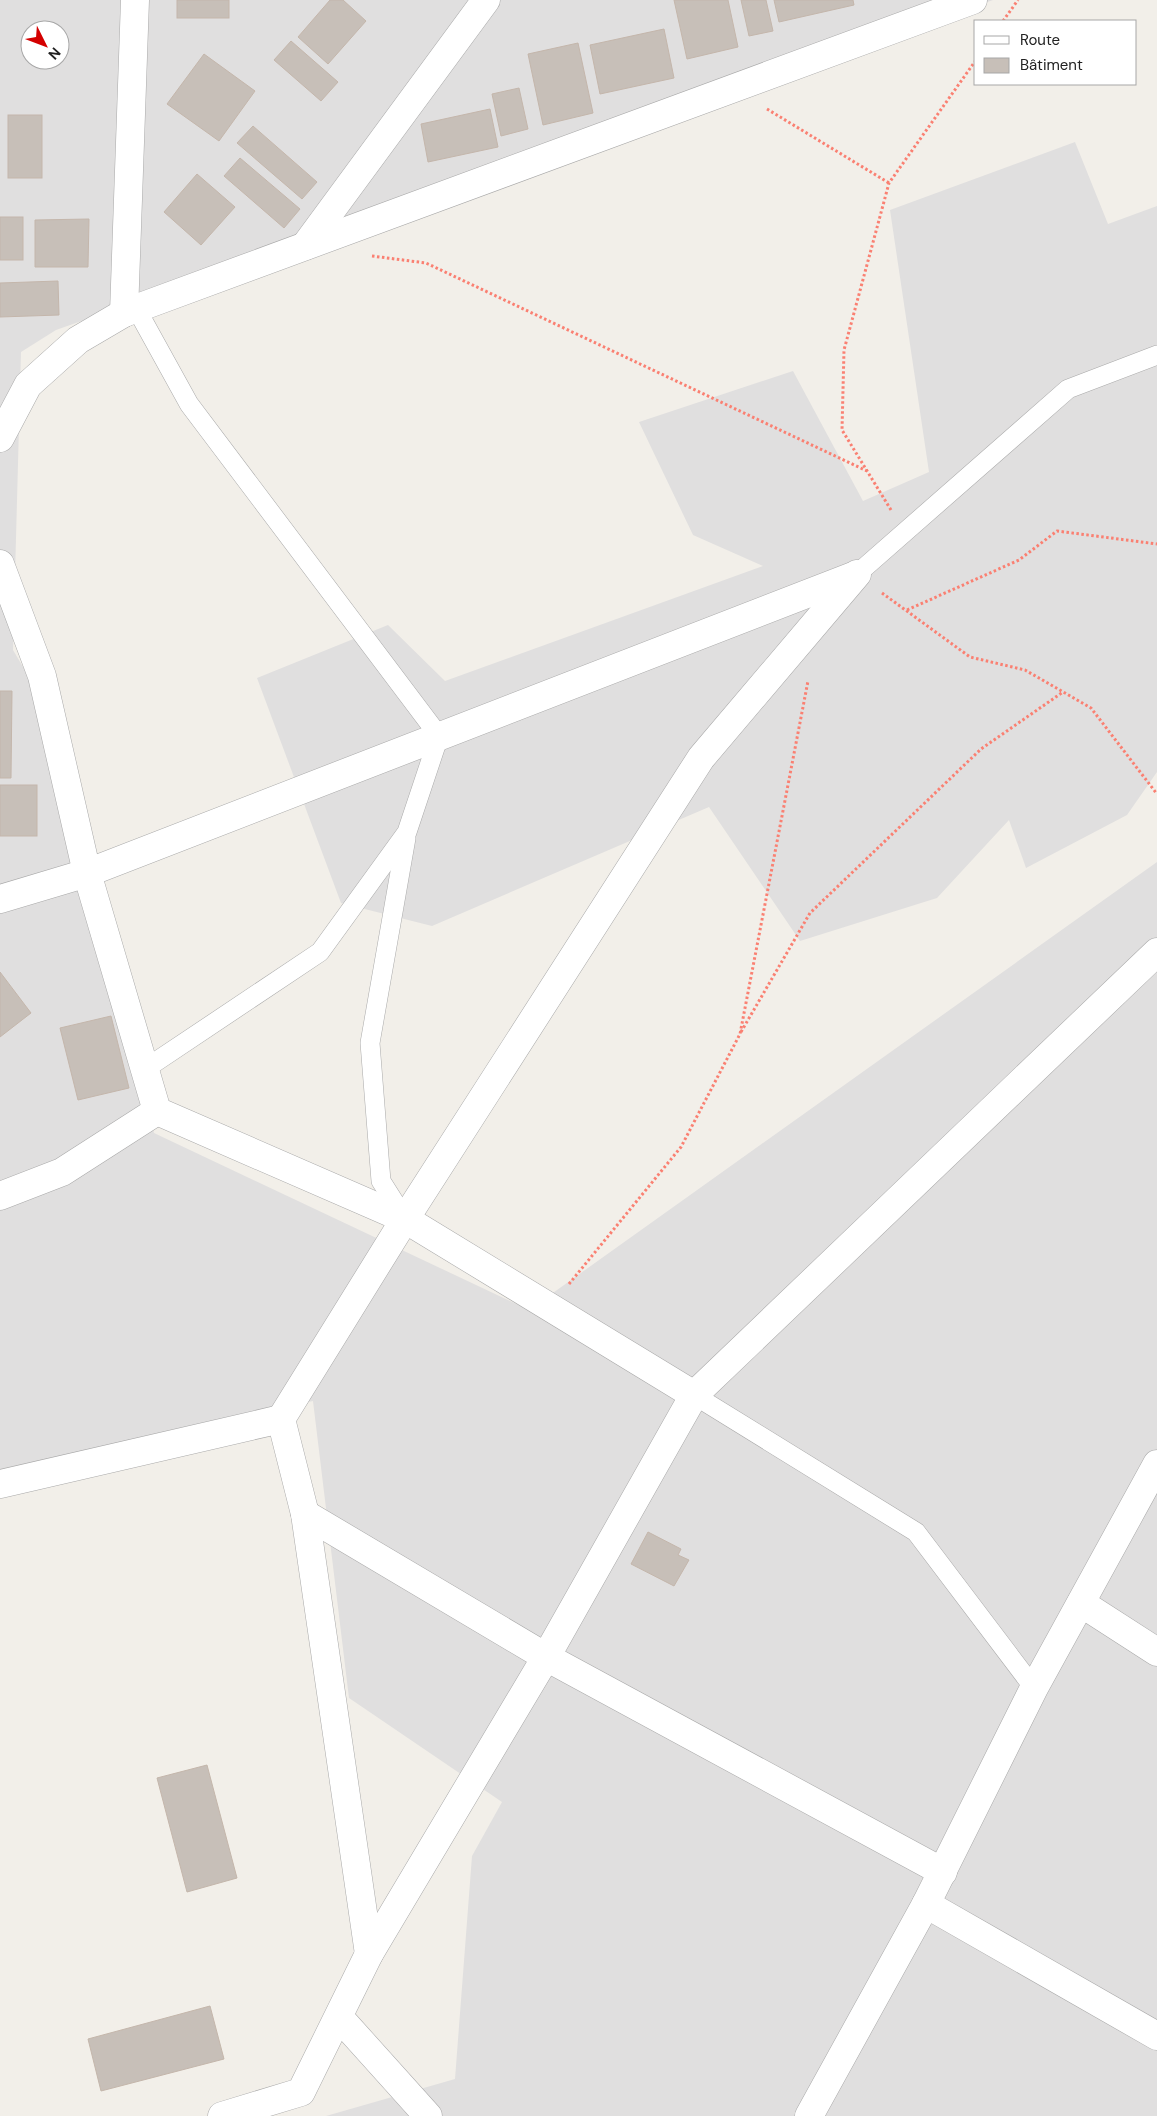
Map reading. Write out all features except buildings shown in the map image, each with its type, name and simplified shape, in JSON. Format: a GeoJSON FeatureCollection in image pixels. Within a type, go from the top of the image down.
{"type":"FeatureCollection","features":[{"type":"Feature","properties":{"kind":"street"},"geometry":{"type":"LineString","coordinates":[[130,311],[135,0]]}},
{"type":"Feature","properties":{"kind":"street"},"geometry":{"type":"LineString","coordinates":[[305,246],[486,0]]}},
{"type":"Feature","properties":{"kind":"street"},"geometry":{"type":"LineString","coordinates":[[0,438],[28,385],[78,340],[130,311],[973,0]]}},
{"type":"Feature","properties":{"kind":"street"},"geometry":{"type":"LineString","coordinates":[[0,564],[42,676],[87,873],[158,1111],[405,1219],[694,1394]]}},
{"type":"Feature","properties":{"kind":"street"},"geometry":{"type":"LineString","coordinates":[[0,898],[87,873],[856,574]]}},
{"type":"Feature","properties":{"kind":"street"},"geometry":{"type":"LineString","coordinates":[[0,1484],[281,1420],[405,1219],[701,758],[856,574]]}},
{"type":"Feature","properties":{"kind":"street"},"geometry":{"type":"LineString","coordinates":[[222,2116],[301,2092],[369,1954],[546,1657],[694,1394],[1157,952]]}},
{"type":"Feature","properties":{"kind":"street"},"geometry":{"type":"LineString","coordinates":[[0,1196],[62,1172],[158,1111]]}},
{"type":"Feature","properties":{"kind":"street"},"geometry":{"type":"LineString","coordinates":[[281,1420],[305,1514],[369,1954]]}},
{"type":"Feature","properties":{"kind":"street"},"geometry":{"type":"LineString","coordinates":[[809,2116],[926,1904],[1034,1688],[1157,1464]]}},
{"type":"Feature","properties":{"kind":"street"},"geometry":{"type":"LineString","coordinates":[[305,1514],[546,1657],[942,1872]]}},
{"type":"Feature","properties":{"kind":"street"},"geometry":{"type":"LineString","coordinates":[[1081,1604],[1157,1652]]}},
{"type":"Feature","properties":{"kind":"street"},"geometry":{"type":"LineString","coordinates":[[926,1904],[1157,2036]]}},
{"type":"Feature","properties":{"kind":"street"},"geometry":{"type":"LineString","coordinates":[[339,2017],[428,2116]]}},
{"type":"Feature","properties":{"kind":"lane"},"geometry":{"type":"LineString","coordinates":[[130,311],[189,404],[439,736],[407,832],[370,1043],[382,1181],[405,1219]]}},
{"type":"Feature","properties":{"kind":"lane"},"geometry":{"type":"LineString","coordinates":[[856,574],[1068,389],[1157,354]]}},
{"type":"Feature","properties":{"kind":"lane"},"geometry":{"type":"LineString","coordinates":[[145,1069],[320,952],[407,832]]}},
{"type":"Feature","properties":{"kind":"lane"},"geometry":{"type":"LineString","coordinates":[[694,1394],[916,1532],[1034,1688]]}},
{"type":"Feature","properties":{"kind":"path"},"geometry":{"type":"LineString","coordinates":[[1004,20],[1018,0]]}},
{"type":"Feature","properties":{"kind":"path"},"geometry":{"type":"LineString","coordinates":[[905,532],[842,430],[844,350],[888,183],[974,63]]}},
{"type":"Feature","properties":{"kind":"path"},"geometry":{"type":"LineString","coordinates":[[733,88],[888,183]]}},
{"type":"Feature","properties":{"kind":"path"},"geometry":{"type":"LineString","coordinates":[[370,255],[426,263],[867,471]]}},
{"type":"Feature","properties":{"kind":"path"},"geometry":{"type":"LineString","coordinates":[[906,610],[1019,560],[1057,530],[1157,544]]}},
{"type":"Feature","properties":{"kind":"path"},"geometry":{"type":"LineString","coordinates":[[856,574],[970,657],[1025,670],[1091,708],[1157,794]]}},
{"type":"Feature","properties":{"kind":"path"},"geometry":{"type":"LineString","coordinates":[[740,1034],[810,675]]}},
{"type":"Feature","properties":{"kind":"path"},"geometry":{"type":"LineString","coordinates":[[551,1307],[681,1147],[740,1034],[810,913],[981,750],[1063,692]]}},
{"type":"Feature","properties":{"kind":"shaded area"},"geometry":{"type":"Polygon","coordinates":[[[0,0],[993,0],[56,330],[21,352],[13,650],[29,677],[154,1133],[529,1310],[1157,862],[1157,2116],[326,2116],[455,2079],[472,1856],[502,1802],[349,1698],[313,1401],[0,1469],[0,0]]]}},
{"type":"Feature","properties":{"kind":"shaded area"},"geometry":{"type":"Polygon","coordinates":[[[1075,142],[1108,224],[1157,206],[1157,772],[1127,815],[1026,868],[1009,820],[937,898],[800,941],[709,807],[432,926],[341,903],[257,678],[388,625],[445,681],[763,566],[693,535],[639,422],[793,371],[863,501],[929,472],[890,210],[1075,142]]]}}]}
